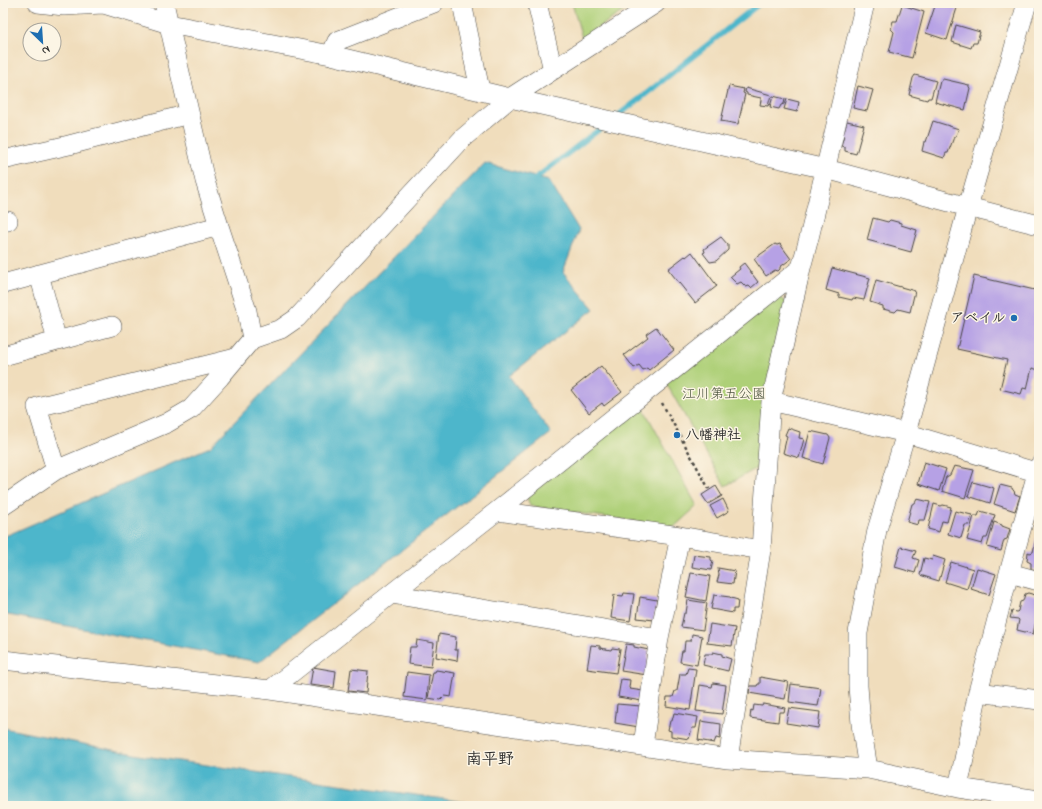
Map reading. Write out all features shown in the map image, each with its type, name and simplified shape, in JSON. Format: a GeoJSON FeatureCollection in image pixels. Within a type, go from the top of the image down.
{"type":"FeatureCollection","features":[{"type":"Feature","properties":{"kind":"street"},"geometry":{"type":"LineString","coordinates":[[38,3],[64,6],[102,4],[169,24],[331,55],[510,98],[826,169],[1039,225]]}},
{"type":"Feature","properties":{"kind":"street"},"geometry":{"type":"LineString","coordinates":[[164,3],[205,181],[247,311],[252,339]]}},
{"type":"Feature","properties":{"kind":"street"},"geometry":{"type":"LineString","coordinates":[[331,55],[337,41],[434,3]]}},
{"type":"Feature","properties":{"kind":"street"},"geometry":{"type":"LineString","coordinates":[[462,3],[480,90]]}},
{"type":"Feature","properties":{"kind":"street"},"geometry":{"type":"LineString","coordinates":[[537,3],[553,70]]}},
{"type":"Feature","properties":{"kind":"street"},"geometry":{"type":"LineString","coordinates":[[3,506],[56,470],[168,423],[191,409],[252,339],[281,328],[297,318],[463,138],[510,98],[656,3]]}},
{"type":"Feature","properties":{"kind":"street"},"geometry":{"type":"LineString","coordinates":[[728,759],[761,550],[771,401],[801,268],[865,3]]}},
{"type":"Feature","properties":{"kind":"street"},"geometry":{"type":"LineString","coordinates":[[868,769],[861,724],[858,686],[858,633],[877,530],[906,433],[968,207],[1027,3]]}},
{"type":"Feature","properties":{"kind":"street"},"geometry":{"type":"LineString","coordinates":[[3,160],[69,145],[189,114]]}},
{"type":"Feature","properties":{"kind":"street"},"geometry":{"type":"LineString","coordinates":[[3,284],[219,226]]}},
{"type":"Feature","properties":{"kind":"street"},"geometry":{"type":"LineString","coordinates":[[270,690],[801,268]]}},
{"type":"Feature","properties":{"kind":"street"},"geometry":{"type":"LineString","coordinates":[[39,274],[57,341]]}},
{"type":"Feature","properties":{"kind":"street"},"geometry":{"type":"LineString","coordinates":[[3,356],[112,326]]}},
{"type":"Feature","properties":{"kind":"street"},"geometry":{"type":"LineString","coordinates":[[56,470],[37,407],[236,358]]}},
{"type":"Feature","properties":{"kind":"street"},"geometry":{"type":"LineString","coordinates":[[771,401],[906,433],[1038,470],[978,692],[958,788]]}},
{"type":"Feature","properties":{"kind":"street"},"geometry":{"type":"LineString","coordinates":[[497,511],[680,536],[761,550]]}},
{"type":"Feature","properties":{"kind":"street"},"geometry":{"type":"LineString","coordinates":[[643,746],[659,638],[680,536]]}},
{"type":"Feature","properties":{"kind":"street"},"geometry":{"type":"LineString","coordinates":[[1009,573],[1039,581]]}},
{"type":"Feature","properties":{"kind":"street"},"geometry":{"type":"LineString","coordinates":[[391,594],[659,638]]}},
{"type":"Feature","properties":{"kind":"street"},"geometry":{"type":"LineString","coordinates":[[3,660],[270,690],[728,759],[868,769],[958,788],[1039,800]]}},
{"type":"Feature","properties":{"kind":"street"},"geometry":{"type":"LineString","coordinates":[[978,692],[1039,700]]}},
{"type":"Feature","properties":{"kind":"path"},"geometry":{"type":"LineString","coordinates":[[653,387],[709,489]]}},
{"type":"Feature","properties":{"kind":"green space"},"geometry":{"type":"Polygon","coordinates":[[[572,3],[636,3],[582,38],[572,3]]]}},
{"type":"Feature","properties":{"kind":"green space","name":"江川第五公園"},"geometry":{"type":"Polygon","coordinates":[[[776,295],[788,303],[757,468],[725,486],[666,383],[776,295]]]}},
{"type":"Feature","properties":{"kind":"green space","name":"江川第五公園"},"geometry":{"type":"Polygon","coordinates":[[[640,402],[697,506],[674,527],[530,506],[526,494],[640,402]]]}},
{"type":"Feature","properties":{"kind":"water"},"geometry":{"type":"Polygon","coordinates":[[[485,163],[549,181],[579,230],[563,272],[594,309],[509,376],[551,433],[259,662],[3,614],[3,537],[210,447],[485,163]]]}},
{"type":"Feature","properties":{"kind":"water"},"geometry":{"type":"Polygon","coordinates":[[[3,728],[144,756],[492,806],[3,806],[3,728]]]}},
{"type":"Feature","properties":{"kind":"building"},"geometry":{"type":"Polygon","coordinates":[[[936,3],[957,8],[947,40],[926,33],[936,3]]]}},
{"type":"Feature","properties":{"kind":"building"},"geometry":{"type":"Polygon","coordinates":[[[902,5],[924,12],[912,58],[889,52],[894,32],[891,29],[893,21],[897,21],[902,5]]]}},
{"type":"Feature","properties":{"kind":"building"},"geometry":{"type":"Polygon","coordinates":[[[956,25],[980,32],[977,43],[973,43],[971,48],[952,42],[956,25]]]}},
{"type":"Feature","properties":{"kind":"building"},"geometry":{"type":"Polygon","coordinates":[[[915,75],[936,81],[931,98],[928,98],[927,100],[909,95],[915,75]]]}},
{"type":"Feature","properties":{"kind":"building"},"geometry":{"type":"Polygon","coordinates":[[[943,79],[969,85],[970,88],[965,110],[935,102],[940,81],[943,79]]]}},
{"type":"Feature","properties":{"kind":"building"},"geometry":{"type":"Polygon","coordinates":[[[729,86],[744,89],[743,93],[745,94],[738,124],[721,121],[729,86]]]}},
{"type":"Feature","properties":{"kind":"building"},"geometry":{"type":"Polygon","coordinates":[[[858,86],[873,90],[867,111],[853,108],[858,86]]]}},
{"type":"Feature","properties":{"kind":"building"},"geometry":{"type":"Polygon","coordinates":[[[746,88],[771,95],[768,106],[760,105],[761,98],[747,95],[745,92],[746,88]]]}},
{"type":"Feature","properties":{"kind":"building"},"geometry":{"type":"Polygon","coordinates":[[[773,96],[785,99],[784,104],[781,105],[779,109],[770,107],[773,96]]]}},
{"type":"Feature","properties":{"kind":"building"},"geometry":{"type":"Polygon","coordinates":[[[787,99],[799,102],[797,112],[784,109],[787,99]]]}},
{"type":"Feature","properties":{"kind":"building"},"geometry":{"type":"Polygon","coordinates":[[[847,121],[864,125],[856,154],[845,151],[845,147],[841,146],[847,121]]]}},
{"type":"Feature","properties":{"kind":"building"},"geometry":{"type":"Polygon","coordinates":[[[933,121],[959,129],[954,137],[948,153],[946,153],[944,158],[922,151],[924,142],[926,142],[933,121]]]}},
{"type":"Feature","properties":{"kind":"building"},"geometry":{"type":"Polygon","coordinates":[[[873,218],[888,222],[890,220],[901,223],[901,225],[917,230],[911,252],[867,240],[873,218]]]}},
{"type":"Feature","properties":{"kind":"building"},"geometry":{"type":"Polygon","coordinates":[[[721,237],[728,245],[728,250],[716,261],[710,262],[703,253],[705,252],[704,249],[721,237]]]}},
{"type":"Feature","properties":{"kind":"building"},"geometry":{"type":"Polygon","coordinates":[[[775,244],[780,244],[791,259],[780,267],[778,271],[775,270],[766,276],[754,259],[775,244]]]}},
{"type":"Feature","properties":{"kind":"building"},"geometry":{"type":"Polygon","coordinates":[[[692,252],[717,286],[695,303],[668,269],[692,252]]]}},
{"type":"Feature","properties":{"kind":"building"},"geometry":{"type":"Polygon","coordinates":[[[744,263],[758,282],[751,288],[749,286],[746,287],[741,282],[737,284],[730,277],[740,269],[739,267],[744,263]]]}},
{"type":"Feature","properties":{"kind":"building"},"geometry":{"type":"Polygon","coordinates":[[[832,268],[870,278],[864,300],[853,298],[852,300],[839,297],[839,294],[826,290],[832,268]]]}},
{"type":"Feature","properties":{"kind":"building"},"geometry":{"type":"Polygon","coordinates":[[[974,276],[1039,291],[1039,370],[1032,368],[1027,389],[1023,388],[1021,394],[1000,389],[1007,360],[957,349],[974,276]]]}},
{"type":"Feature","properties":{"kind":"building"},"geometry":{"type":"Polygon","coordinates":[[[876,280],[915,291],[910,312],[898,309],[895,312],[883,309],[883,306],[870,302],[876,280]]]}},
{"type":"Feature","properties":{"kind":"building"},"geometry":{"type":"Polygon","coordinates":[[[656,327],[674,350],[649,370],[647,368],[643,370],[639,365],[634,368],[624,355],[648,337],[646,334],[656,327]]]}},
{"type":"Feature","properties":{"kind":"building"},"geometry":{"type":"Polygon","coordinates":[[[601,366],[622,392],[604,406],[602,403],[589,413],[571,390],[601,366]]]}},
{"type":"Feature","properties":{"kind":"building"},"geometry":{"type":"Polygon","coordinates":[[[788,428],[800,432],[799,438],[804,439],[799,458],[783,453],[787,436],[785,435],[788,428]]]}},
{"type":"Feature","properties":{"kind":"building"},"geometry":{"type":"Polygon","coordinates":[[[810,431],[828,435],[830,438],[823,464],[803,458],[810,431]]]}},
{"type":"Feature","properties":{"kind":"building"},"geometry":{"type":"Polygon","coordinates":[[[924,462],[946,469],[939,491],[918,484],[924,462]]]}},
{"type":"Feature","properties":{"kind":"building"},"geometry":{"type":"Polygon","coordinates":[[[954,466],[974,470],[965,498],[942,491],[946,477],[950,475],[954,466]]]}},
{"type":"Feature","properties":{"kind":"building"},"geometry":{"type":"Polygon","coordinates":[[[973,482],[994,488],[990,503],[968,496],[973,482]]]}},
{"type":"Feature","properties":{"kind":"building"},"geometry":{"type":"Polygon","coordinates":[[[1000,485],[1012,488],[1015,494],[1020,496],[1015,511],[994,504],[1000,485]]]}},
{"type":"Feature","properties":{"kind":"building"},"geometry":{"type":"Polygon","coordinates":[[[716,486],[722,496],[708,504],[702,495],[716,486]]]}},
{"type":"Feature","properties":{"kind":"building"},"geometry":{"type":"Polygon","coordinates":[[[723,499],[729,511],[717,518],[710,506],[723,499]]]}},
{"type":"Feature","properties":{"kind":"building"},"geometry":{"type":"Polygon","coordinates":[[[917,499],[930,502],[925,520],[919,520],[918,525],[907,522],[912,504],[915,503],[917,499]]]}},
{"type":"Feature","properties":{"kind":"building"},"geometry":{"type":"Polygon","coordinates":[[[934,504],[951,507],[947,522],[942,521],[939,532],[928,529],[934,504]]]}},
{"type":"Feature","properties":{"kind":"building"},"geometry":{"type":"Polygon","coordinates":[[[955,511],[972,515],[969,525],[965,525],[961,538],[948,534],[955,511]]]}},
{"type":"Feature","properties":{"kind":"building"},"geometry":{"type":"Polygon","coordinates":[[[980,511],[995,515],[987,538],[984,538],[982,544],[967,540],[974,516],[978,516],[980,511]]]}},
{"type":"Feature","properties":{"kind":"building"},"geometry":{"type":"Polygon","coordinates":[[[994,522],[1010,529],[1007,539],[1004,540],[1001,551],[987,547],[994,522]]]}},
{"type":"Feature","properties":{"kind":"building"},"geometry":{"type":"Polygon","coordinates":[[[1038,530],[1039,570],[1031,569],[1031,563],[1027,561],[1028,552],[1033,552],[1038,530]]]}},
{"type":"Feature","properties":{"kind":"building"},"geometry":{"type":"Polygon","coordinates":[[[901,547],[916,551],[913,558],[919,560],[915,573],[895,567],[901,547]]]}},
{"type":"Feature","properties":{"kind":"building"},"geometry":{"type":"Polygon","coordinates":[[[694,555],[711,557],[711,560],[713,561],[711,570],[692,567],[694,555]]]}},
{"type":"Feature","properties":{"kind":"building"},"geometry":{"type":"Polygon","coordinates":[[[933,556],[945,560],[939,581],[920,575],[924,558],[932,560],[933,556]]]}},
{"type":"Feature","properties":{"kind":"building"},"geometry":{"type":"Polygon","coordinates":[[[951,562],[973,569],[967,589],[945,582],[951,562]]]}},
{"type":"Feature","properties":{"kind":"building"},"geometry":{"type":"Polygon","coordinates":[[[718,568],[735,571],[733,584],[717,582],[719,575],[718,568]]]}},
{"type":"Feature","properties":{"kind":"building"},"geometry":{"type":"Polygon","coordinates":[[[977,568],[996,574],[989,595],[971,589],[977,568]]]}},
{"type":"Feature","properties":{"kind":"building"},"geometry":{"type":"Polygon","coordinates":[[[691,573],[710,576],[706,601],[686,597],[691,573]]]}},
{"type":"Feature","properties":{"kind":"building"},"geometry":{"type":"Polygon","coordinates":[[[624,593],[634,594],[630,621],[611,618],[614,595],[623,596],[624,593]]]}},
{"type":"Feature","properties":{"kind":"building"},"geometry":{"type":"Polygon","coordinates":[[[1028,593],[1039,596],[1039,608],[1033,634],[1017,630],[1019,620],[1010,618],[1012,611],[1018,611],[1020,602],[1023,601],[1025,594],[1028,593]]]}},
{"type":"Feature","properties":{"kind":"building"},"geometry":{"type":"Polygon","coordinates":[[[714,595],[730,597],[738,600],[737,609],[733,609],[733,613],[711,609],[714,595]]]}},
{"type":"Feature","properties":{"kind":"building"},"geometry":{"type":"Polygon","coordinates":[[[640,597],[657,600],[654,620],[637,618],[640,597]]]}},
{"type":"Feature","properties":{"kind":"building"},"geometry":{"type":"Polygon","coordinates":[[[688,600],[707,603],[703,630],[681,627],[684,613],[686,613],[688,600]]]}},
{"type":"Feature","properties":{"kind":"building"},"geometry":{"type":"Polygon","coordinates":[[[710,624],[735,628],[732,646],[707,643],[710,624]]]}},
{"type":"Feature","properties":{"kind":"building"},"geometry":{"type":"Polygon","coordinates":[[[439,634],[456,637],[455,650],[458,650],[457,661],[436,657],[439,634]]]}},
{"type":"Feature","properties":{"kind":"building"},"geometry":{"type":"Polygon","coordinates":[[[692,634],[702,636],[697,665],[680,662],[682,651],[684,651],[685,641],[691,641],[692,634]]]}},
{"type":"Feature","properties":{"kind":"building"},"geometry":{"type":"Polygon","coordinates":[[[417,640],[434,643],[431,667],[408,664],[410,647],[416,647],[417,640]]]}},
{"type":"Feature","properties":{"kind":"building"},"geometry":{"type":"Polygon","coordinates":[[[626,644],[649,650],[647,675],[621,671],[626,644]]]}},
{"type":"Feature","properties":{"kind":"building"},"geometry":{"type":"Polygon","coordinates":[[[591,645],[600,646],[600,648],[611,650],[612,648],[620,649],[616,673],[587,669],[591,645]]]}},
{"type":"Feature","properties":{"kind":"building"},"geometry":{"type":"Polygon","coordinates":[[[713,652],[722,654],[722,656],[731,659],[728,671],[703,665],[705,654],[712,654],[713,652]]]}},
{"type":"Feature","properties":{"kind":"building"},"geometry":{"type":"Polygon","coordinates":[[[313,667],[336,671],[334,688],[310,685],[313,667]]]}},
{"type":"Feature","properties":{"kind":"building"},"geometry":{"type":"Polygon","coordinates":[[[688,668],[696,669],[690,710],[666,706],[667,697],[673,697],[675,691],[677,691],[680,674],[686,674],[688,668]]]}},
{"type":"Feature","properties":{"kind":"building"},"geometry":{"type":"Polygon","coordinates":[[[351,669],[368,671],[366,693],[348,691],[351,669]]]}},
{"type":"Feature","properties":{"kind":"building"},"geometry":{"type":"Polygon","coordinates":[[[436,670],[455,673],[451,697],[444,696],[440,700],[428,698],[433,672],[436,670]]]}},
{"type":"Feature","properties":{"kind":"building"},"geometry":{"type":"Polygon","coordinates":[[[407,672],[429,675],[427,700],[404,697],[407,672]]]}},
{"type":"Feature","properties":{"kind":"building"},"geometry":{"type":"Polygon","coordinates":[[[760,677],[788,682],[785,699],[749,693],[750,686],[757,686],[760,684],[760,677]]]}},
{"type":"Feature","properties":{"kind":"building"},"geometry":{"type":"Polygon","coordinates":[[[621,679],[630,680],[630,689],[643,691],[642,701],[618,697],[621,679]]]}},
{"type":"Feature","properties":{"kind":"building"},"geometry":{"type":"Polygon","coordinates":[[[713,683],[726,685],[722,714],[696,711],[700,685],[712,687],[713,683]]]}},
{"type":"Feature","properties":{"kind":"building"},"geometry":{"type":"Polygon","coordinates":[[[791,684],[821,688],[818,706],[789,702],[791,684]]]}},
{"type":"Feature","properties":{"kind":"building"},"geometry":{"type":"Polygon","coordinates":[[[617,704],[641,706],[639,727],[615,723],[617,704]]]}},
{"type":"Feature","properties":{"kind":"building"},"geometry":{"type":"Polygon","coordinates":[[[763,704],[785,708],[784,712],[779,712],[778,722],[750,718],[751,710],[753,711],[754,705],[762,706],[763,704]]]}},
{"type":"Feature","properties":{"kind":"building"},"geometry":{"type":"Polygon","coordinates":[[[789,708],[820,712],[818,728],[786,723],[789,708]]]}},
{"type":"Feature","properties":{"kind":"building"},"geometry":{"type":"Polygon","coordinates":[[[674,713],[698,717],[696,728],[692,728],[689,739],[671,736],[671,731],[668,730],[674,713]]]}},
{"type":"Feature","properties":{"kind":"building"},"geometry":{"type":"Polygon","coordinates":[[[701,721],[721,724],[720,739],[716,738],[714,743],[698,740],[701,721]]]}},
{"type":"Feature","properties":{"kind":"waterway"},"geometry":{"type":"LineString","coordinates":[[616,117],[760,3]]}},
{"type":"Feature","properties":{"kind":"waterway"},"geometry":{"type":"LineString","coordinates":[[532,181],[606,124]]}},
{"type":"Feature","properties":{"kind":"place","name":"アベイル"},"geometry":{"type":"Point","coordinates":[1014,318]}},
{"type":"Feature","properties":{"kind":"place","name":"八幡神社"},"geometry":{"type":"Point","coordinates":[677,435]}},
{"type":"Feature","properties":{"kind":"district","name":"南平野"},"geometry":{"type":"Point","coordinates":[490,760]}}]}
